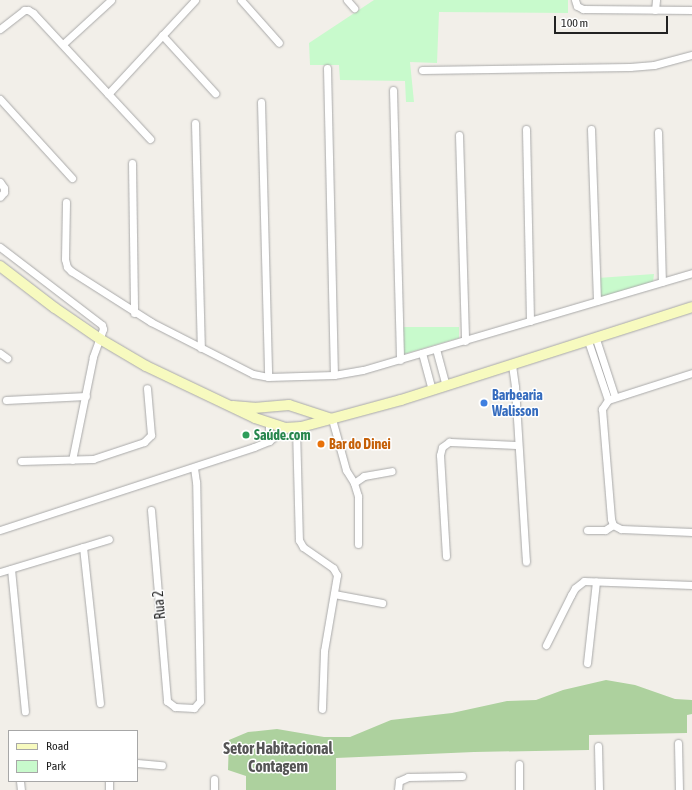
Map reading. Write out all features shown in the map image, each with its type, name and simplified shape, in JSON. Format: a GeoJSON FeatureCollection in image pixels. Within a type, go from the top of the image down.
{"type":"FeatureCollection","features":[{"type":"Feature","properties":{"kind":"main road"},"geometry":{"type":"LineString","coordinates":[[0,266],[55,308],[100,339],[146,366],[227,406],[284,428],[299,427],[332,419],[446,386],[692,307]]}},
{"type":"Feature","properties":{"kind":"main road"},"geometry":{"type":"LineString","coordinates":[[227,406],[254,408],[289,405],[332,419]]}},
{"type":"Feature","properties":{"kind":"main road"},"geometry":{"type":"LineString","coordinates":[[269,423],[268,414],[272,406]]}},
{"type":"Feature","properties":{"kind":"main road"},"geometry":{"type":"LineString","coordinates":[[299,408],[305,417],[299,427]]}},
{"type":"Feature","properties":{"kind":"street"},"geometry":{"type":"LineString","coordinates":[[64,44],[111,0]]}},
{"type":"Feature","properties":{"kind":"street"},"geometry":{"type":"LineString","coordinates":[[108,94],[195,0]]}},
{"type":"Feature","properties":{"kind":"street"},"geometry":{"type":"LineString","coordinates":[[241,0],[279,43]]}},
{"type":"Feature","properties":{"kind":"street"},"geometry":{"type":"LineString","coordinates":[[347,0],[354,8]]}},
{"type":"Feature","properties":{"kind":"street"},"geometry":{"type":"LineString","coordinates":[[575,0],[577,6],[583,9],[692,10]]}},
{"type":"Feature","properties":{"kind":"street"},"geometry":{"type":"LineString","coordinates":[[656,0],[656,10]]}},
{"type":"Feature","properties":{"kind":"street"},"geometry":{"type":"LineString","coordinates":[[0,29],[19,13],[28,10],[64,44],[150,139]]}},
{"type":"Feature","properties":{"kind":"street"},"geometry":{"type":"LineString","coordinates":[[162,35],[215,94]]}},
{"type":"Feature","properties":{"kind":"street"},"geometry":{"type":"LineString","coordinates":[[422,70],[630,68],[654,65],[692,55]]}},
{"type":"Feature","properties":{"kind":"street"},"geometry":{"type":"LineString","coordinates":[[327,68],[334,375]]}},
{"type":"Feature","properties":{"kind":"street"},"geometry":{"type":"LineString","coordinates":[[393,90],[400,360]]}},
{"type":"Feature","properties":{"kind":"street"},"geometry":{"type":"LineString","coordinates":[[0,99],[72,178]]}},
{"type":"Feature","properties":{"kind":"street"},"geometry":{"type":"LineString","coordinates":[[261,102],[268,377]]}},
{"type":"Feature","properties":{"kind":"street"},"geometry":{"type":"LineString","coordinates":[[195,123],[201,348]]}},
{"type":"Feature","properties":{"kind":"street"},"geometry":{"type":"LineString","coordinates":[[526,129],[530,321]]}},
{"type":"Feature","properties":{"kind":"street"},"geometry":{"type":"LineString","coordinates":[[591,129],[596,301]]}},
{"type":"Feature","properties":{"kind":"street"},"geometry":{"type":"LineString","coordinates":[[658,132],[662,282]]}},
{"type":"Feature","properties":{"kind":"street"},"geometry":{"type":"LineString","coordinates":[[458,135],[465,341]]}},
{"type":"Feature","properties":{"kind":"street"},"geometry":{"type":"LineString","coordinates":[[132,163],[134,313]]}},
{"type":"Feature","properties":{"kind":"street"},"geometry":{"type":"LineString","coordinates":[[0,182],[4,192],[0,197]]}},
{"type":"Feature","properties":{"kind":"street"},"geometry":{"type":"LineString","coordinates":[[66,202],[65,259],[67,267],[134,313],[253,374],[268,377],[334,375],[363,370],[692,273]]}},
{"type":"Feature","properties":{"kind":"street"},"geometry":{"type":"LineString","coordinates":[[0,247],[98,321],[103,329],[93,357],[72,460]]}},
{"type":"Feature","properties":{"kind":"street"},"geometry":{"type":"LineString","coordinates":[[592,340],[612,399]]}},
{"type":"Feature","properties":{"kind":"street"},"geometry":{"type":"LineString","coordinates":[[436,349],[446,386]]}},
{"type":"Feature","properties":{"kind":"street"},"geometry":{"type":"LineString","coordinates":[[0,353],[6,358]]}},
{"type":"Feature","properties":{"kind":"street"},"geometry":{"type":"LineString","coordinates":[[422,353],[432,390]]}},
{"type":"Feature","properties":{"kind":"street"},"geometry":{"type":"LineString","coordinates":[[512,365],[515,387],[526,562]]}},
{"type":"Feature","properties":{"kind":"street"},"geometry":{"type":"LineString","coordinates":[[692,373],[612,399],[602,409],[611,519],[613,525],[620,529],[692,532]]}},
{"type":"Feature","properties":{"kind":"street"},"geometry":{"type":"LineString","coordinates":[[21,461],[100,458],[149,439],[151,435],[147,388]]}},
{"type":"Feature","properties":{"kind":"street"},"geometry":{"type":"LineString","coordinates":[[6,400],[86,396]]}},
{"type":"Feature","properties":{"kind":"street"},"geometry":{"type":"LineString","coordinates":[[332,419],[346,470],[354,483],[358,496],[358,544]]}},
{"type":"Feature","properties":{"kind":"street"},"geometry":{"type":"LineString","coordinates":[[269,423],[269,441]]}},
{"type":"Feature","properties":{"kind":"street"},"geometry":{"type":"LineString","coordinates":[[299,427],[299,540],[303,547],[336,571],[334,594],[324,651],[322,709]]}},
{"type":"Feature","properties":{"kind":"street"},"geometry":{"type":"LineString","coordinates":[[0,530],[194,468],[269,441],[284,428]]}},
{"type":"Feature","properties":{"kind":"street"},"geometry":{"type":"LineString","coordinates":[[446,556],[440,455],[442,447],[448,442],[518,445]]}},
{"type":"Feature","properties":{"kind":"street","name":"Rua 2"},"geometry":{"type":"LineString","coordinates":[[151,510],[167,701],[175,708],[190,709],[198,706],[200,701],[196,482],[194,468]]}},
{"type":"Feature","properties":{"kind":"street"},"geometry":{"type":"LineString","coordinates":[[354,483],[364,476],[392,471]]}},
{"type":"Feature","properties":{"kind":"street"},"geometry":{"type":"LineString","coordinates":[[587,530],[605,530],[613,525]]}},
{"type":"Feature","properties":{"kind":"street"},"geometry":{"type":"LineString","coordinates":[[1,569],[11,569],[110,539]]}},
{"type":"Feature","properties":{"kind":"street"},"geometry":{"type":"LineString","coordinates":[[83,547],[100,703]]}},
{"type":"Feature","properties":{"kind":"street"},"geometry":{"type":"LineString","coordinates":[[11,569],[25,711]]}},
{"type":"Feature","properties":{"kind":"street"},"geometry":{"type":"LineString","coordinates":[[546,645],[575,588],[584,581],[692,585]]}},
{"type":"Feature","properties":{"kind":"street"},"geometry":{"type":"LineString","coordinates":[[587,663],[596,581]]}},
{"type":"Feature","properties":{"kind":"street"},"geometry":{"type":"LineString","coordinates":[[334,594],[382,603]]}},
{"type":"Feature","properties":{"kind":"street"},"geometry":{"type":"LineString","coordinates":[[678,743],[679,790]]}},
{"type":"Feature","properties":{"kind":"street"},"geometry":{"type":"LineString","coordinates":[[598,746],[599,790]]}},
{"type":"Feature","properties":{"kind":"street"},"geometry":{"type":"LineString","coordinates":[[138,764],[162,765]]}},
{"type":"Feature","properties":{"kind":"street"},"geometry":{"type":"LineString","coordinates":[[519,764],[519,790]]}},
{"type":"Feature","properties":{"kind":"street"},"geometry":{"type":"LineString","coordinates":[[398,790],[399,781],[408,777],[462,776]]}},
{"type":"Feature","properties":{"kind":"street"},"geometry":{"type":"LineString","coordinates":[[214,779],[214,790]]}},
{"type":"Feature","properties":{"kind":"green space"},"geometry":{"type":"Polygon","coordinates":[[[374,0],[568,0],[568,13],[439,12],[437,63],[410,62],[414,102],[406,102],[405,81],[340,80],[339,65],[310,65],[309,43],[374,0]]]}},
{"type":"Feature","properties":{"kind":"green space"},"geometry":{"type":"Polygon","coordinates":[[[654,274],[653,282],[602,298],[599,297],[598,278],[654,274]]]}},
{"type":"Feature","properties":{"kind":"green space"},"geometry":{"type":"Polygon","coordinates":[[[400,327],[459,327],[459,338],[404,354],[402,353],[400,327]]]}},
{"type":"Feature","properties":{"kind":"green space"},"geometry":{"type":"Polygon","coordinates":[[[606,680],[635,685],[675,699],[692,700],[692,714],[687,715],[687,733],[589,735],[589,750],[474,752],[336,758],[336,790],[246,790],[246,776],[228,770],[229,740],[248,732],[277,729],[324,737],[350,737],[391,720],[452,713],[507,701],[536,700],[563,690],[606,680]]]}},
{"type":"Feature","properties":{"kind":"place","name":"Barbearia Walisson"},"geometry":{"type":"Point","coordinates":[484,403]}},
{"type":"Feature","properties":{"kind":"place","name":"Saúde.com"},"geometry":{"type":"Point","coordinates":[246,435]}},
{"type":"Feature","properties":{"kind":"place","name":"Bar do Dinei"},"geometry":{"type":"Point","coordinates":[321,444]}},
{"type":"Feature","properties":{"kind":"district","name":"Setor Habitacional Contagem"},"geometry":{"type":"Point","coordinates":[278,757]}}]}
